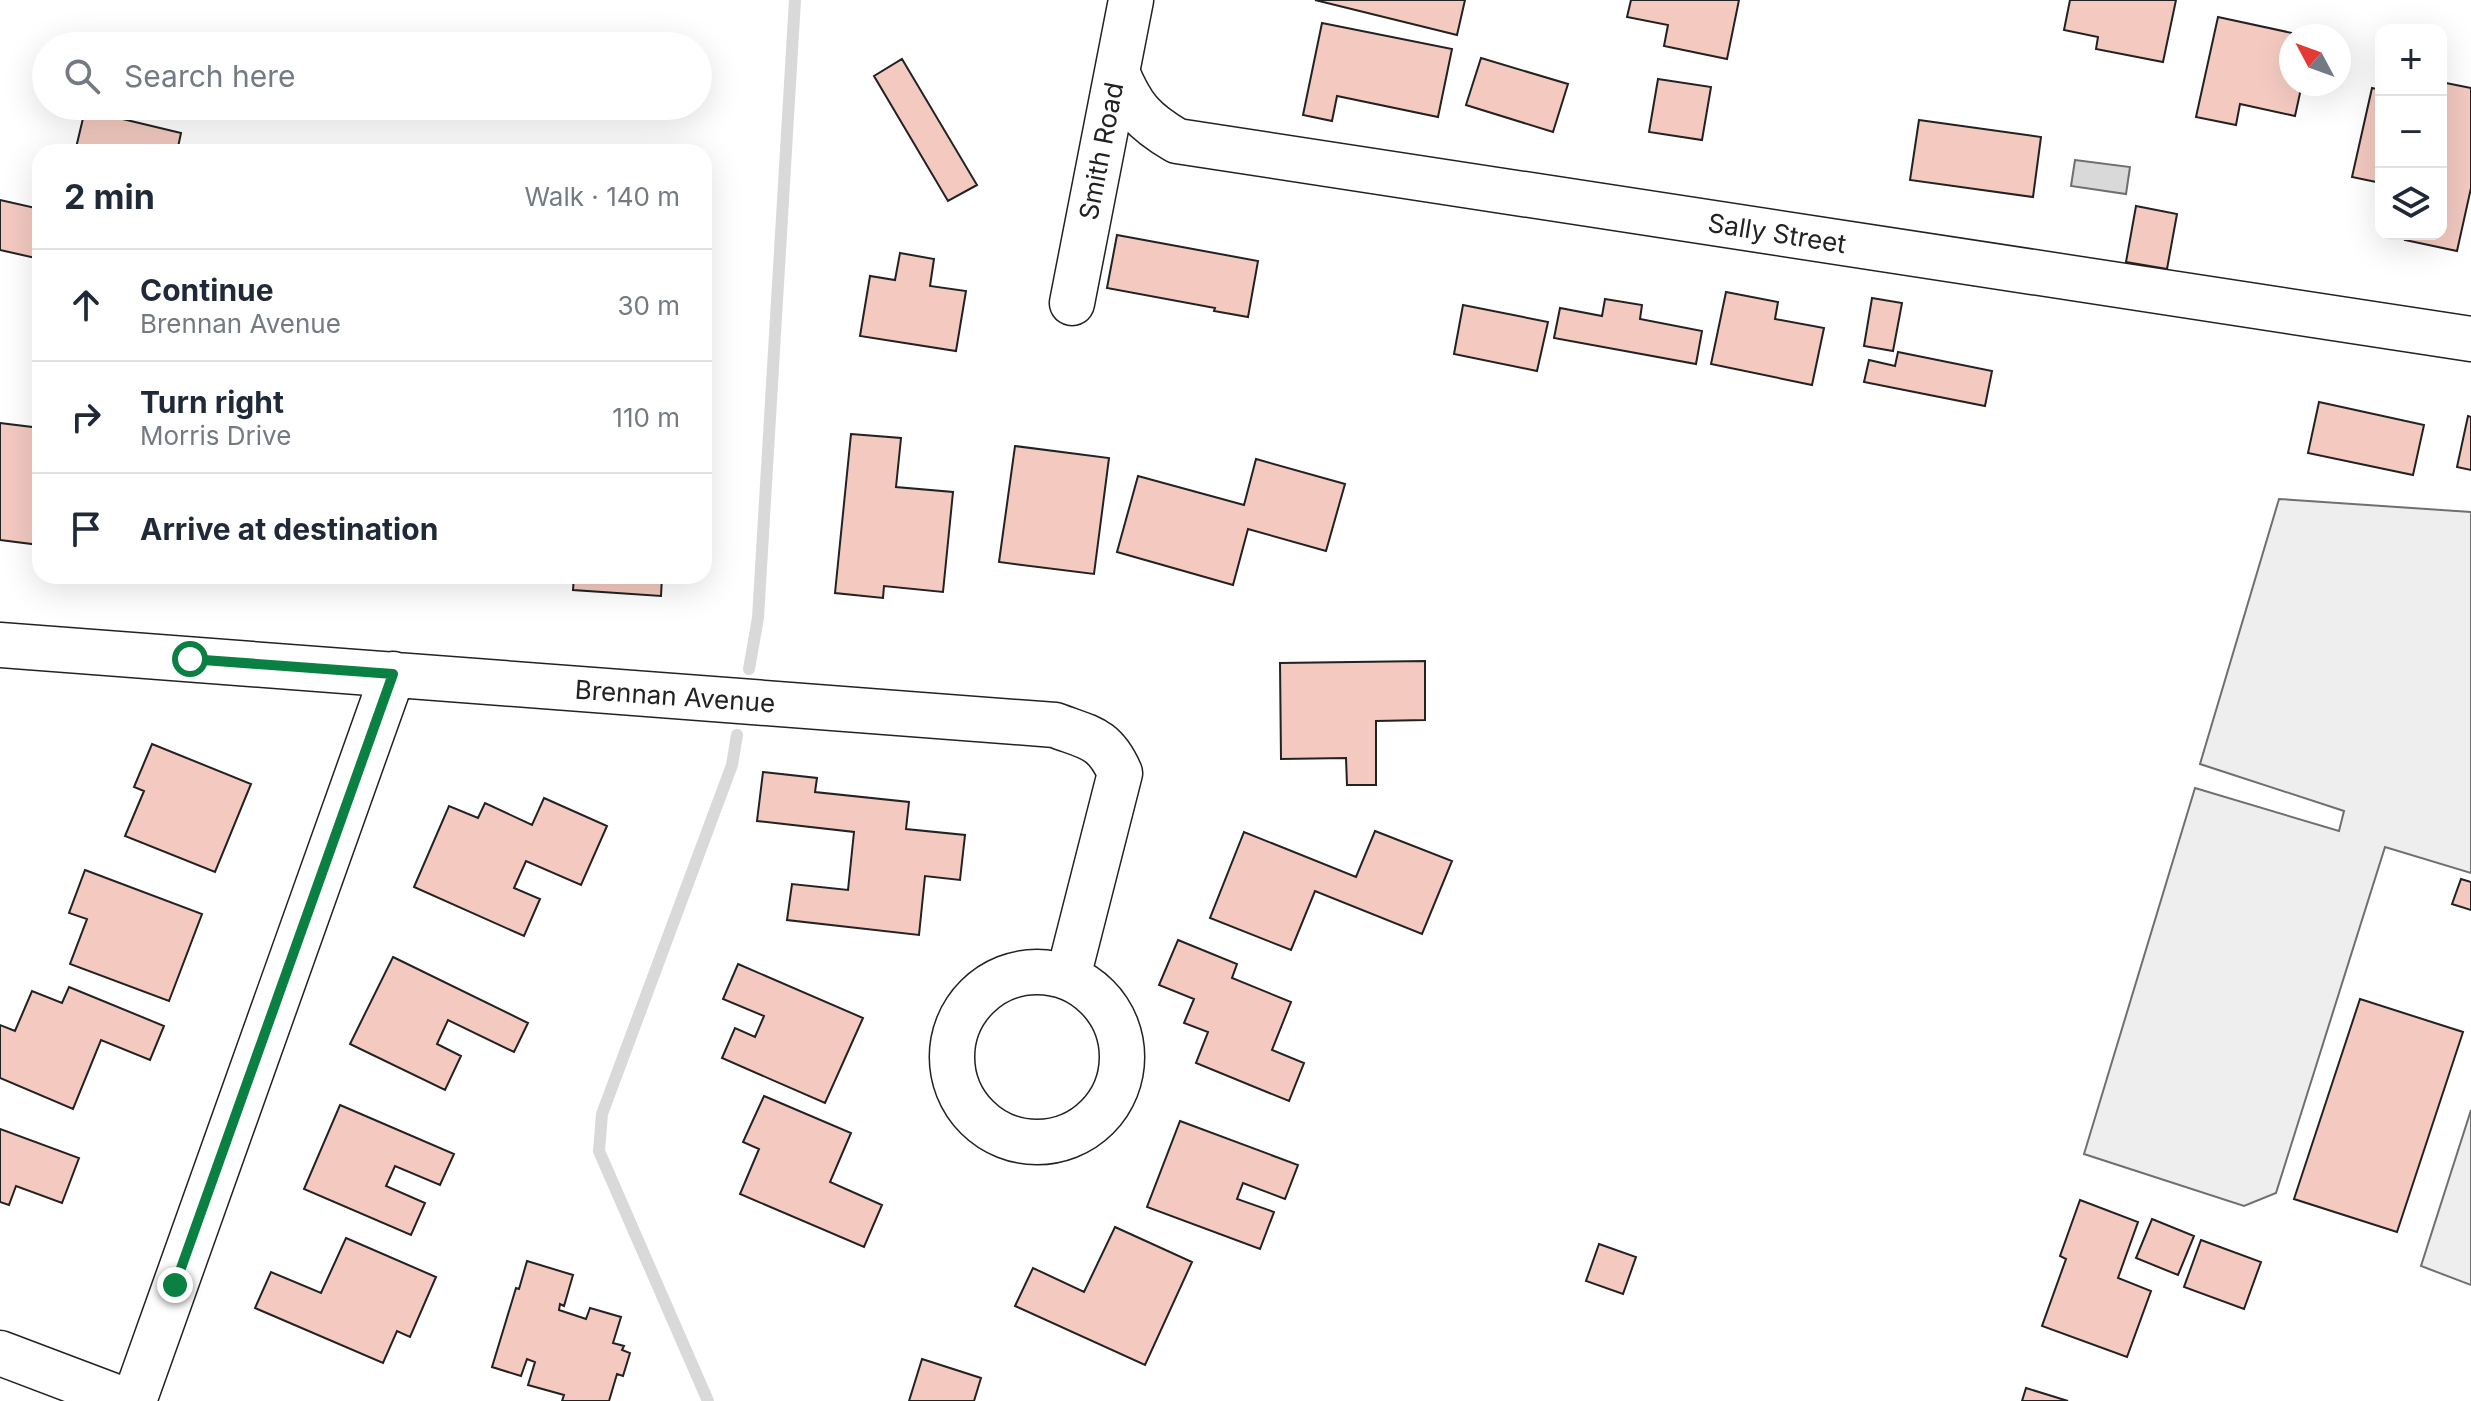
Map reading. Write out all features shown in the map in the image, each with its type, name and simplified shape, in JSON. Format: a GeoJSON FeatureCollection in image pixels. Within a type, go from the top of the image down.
{"type":"FeatureCollection","features":[{"type":"Feature","properties":{"kind":"street","name":"Smith Road"},"geometry":{"type":"LineString","coordinates":[[1072,303],[1131,0]]}},
{"type":"Feature","properties":{"kind":"street","name":"Sally Street"},"geometry":{"type":"LineString","coordinates":[[1117,72],[1128,100],[1142,118],[1177,141],[2471,339]]}},
{"type":"Feature","properties":{"kind":"street","name":"Brennan Avenue"},"geometry":{"type":"LineString","coordinates":[[0,645],[1055,725],[1099,741],[1113,756],[1120,773],[1068,977]]}},
{"type":"Feature","properties":{"kind":"street"},"geometry":{"type":"LineString","coordinates":[[134,1401],[393,674]]}},
{"type":"Feature","properties":{"kind":"street"},"geometry":{"type":"LineString","coordinates":[[0,1353],[127,1401]]}},
{"type":"Feature","properties":{"kind":"shaded area"},"geometry":{"type":"Polygon","coordinates":[[[2075,160],[2130,167],[2126,194],[2071,186],[2075,160]]]}},
{"type":"Feature","properties":{"kind":"shaded area"},"geometry":{"type":"Polygon","coordinates":[[[2279,499],[2471,512],[2471,873],[2385,847],[2276,1193],[2244,1206],[2084,1154],[2195,788],[2339,831],[2344,811],[2200,764],[2279,499]]]}},
{"type":"Feature","properties":{"kind":"shaded area"},"geometry":{"type":"Polygon","coordinates":[[[2471,1110],[2471,1285],[2421,1266],[2471,1110]]]}},
{"type":"Feature","properties":{"kind":"building"},"geometry":{"type":"Polygon","coordinates":[[[1315,0],[1465,0],[1457,35],[1315,0]]]}},
{"type":"Feature","properties":{"kind":"building"},"geometry":{"type":"Polygon","coordinates":[[[1631,0],[1739,0],[1727,59],[1664,46],[1668,25],[1627,17],[1631,0]]]}},
{"type":"Feature","properties":{"kind":"building"},"geometry":{"type":"Polygon","coordinates":[[[2070,0],[2176,0],[2163,62],[2096,49],[2098,37],[2064,30],[2070,0]]]}},
{"type":"Feature","properties":{"kind":"building"},"geometry":{"type":"Polygon","coordinates":[[[2218,17],[2279,30],[2279,96],[2299,96],[2295,116],[2240,104],[2236,125],[2196,117],[2218,17]]]}},
{"type":"Feature","properties":{"kind":"building"},"geometry":{"type":"Polygon","coordinates":[[[1322,23],[1452,49],[1438,117],[1337,96],[1332,121],[1303,115],[1322,23]]]}},
{"type":"Feature","properties":{"kind":"building"},"geometry":{"type":"Polygon","coordinates":[[[1481,58],[1568,84],[1553,132],[1466,105],[1481,58]]]}},
{"type":"Feature","properties":{"kind":"building"},"geometry":{"type":"Polygon","coordinates":[[[902,59],[977,185],[948,201],[874,76],[902,59]]]}},
{"type":"Feature","properties":{"kind":"building"},"geometry":{"type":"Polygon","coordinates":[[[1658,79],[1711,87],[1702,140],[1649,132],[1658,79]]]}},
{"type":"Feature","properties":{"kind":"building"},"geometry":{"type":"Polygon","coordinates":[[[2447,83],[2471,88],[2471,188],[2457,251],[2405,240],[2447,240],[2447,83]]]}},
{"type":"Feature","properties":{"kind":"building"},"geometry":{"type":"Polygon","coordinates":[[[2372,88],[2375,89],[2375,182],[2352,177],[2372,88]]]}},
{"type":"Feature","properties":{"kind":"building"},"geometry":{"type":"Polygon","coordinates":[[[83,120],[127,120],[181,133],[179,144],[77,144],[83,120]]]}},
{"type":"Feature","properties":{"kind":"building"},"geometry":{"type":"Polygon","coordinates":[[[1919,120],[2041,137],[2033,197],[1910,180],[1919,120]]]}},
{"type":"Feature","properties":{"kind":"building"},"geometry":{"type":"Polygon","coordinates":[[[0,200],[32,207],[32,257],[0,250],[0,200]]]}},
{"type":"Feature","properties":{"kind":"building"},"geometry":{"type":"Polygon","coordinates":[[[2136,206],[2177,214],[2167,269],[2126,262],[2136,206]]]}},
{"type":"Feature","properties":{"kind":"building"},"geometry":{"type":"Polygon","coordinates":[[[1117,235],[1258,261],[1248,317],[1107,288],[1117,235]]]}},
{"type":"Feature","properties":{"kind":"building"},"geometry":{"type":"Polygon","coordinates":[[[900,253],[934,259],[930,286],[966,291],[956,351],[860,336],[870,276],[895,280],[900,253]]]}},
{"type":"Feature","properties":{"kind":"building"},"geometry":{"type":"Polygon","coordinates":[[[1726,292],[1778,302],[1775,319],[1824,328],[1812,385],[1711,364],[1726,292]]]}},
{"type":"Feature","properties":{"kind":"building"},"geometry":{"type":"Polygon","coordinates":[[[1872,298],[1902,303],[1893,351],[1864,346],[1872,298]]]}},
{"type":"Feature","properties":{"kind":"building"},"geometry":{"type":"Polygon","coordinates":[[[1605,299],[1642,305],[1640,319],[1702,331],[1696,364],[1554,338],[1560,308],[1602,316],[1605,299]]]}},
{"type":"Feature","properties":{"kind":"building"},"geometry":{"type":"Polygon","coordinates":[[[1463,305],[1548,322],[1537,371],[1454,354],[1463,305]]]}},
{"type":"Feature","properties":{"kind":"building"},"geometry":{"type":"Polygon","coordinates":[[[1898,352],[1992,371],[1985,406],[1864,382],[1869,360],[1895,366],[1898,352]]]}},
{"type":"Feature","properties":{"kind":"building"},"geometry":{"type":"Polygon","coordinates":[[[2319,402],[2424,425],[2413,475],[2308,453],[2319,402]]]}},
{"type":"Feature","properties":{"kind":"building"},"geometry":{"type":"Polygon","coordinates":[[[2468,416],[2471,417],[2471,470],[2457,467],[2468,416]]]}},
{"type":"Feature","properties":{"kind":"building"},"geometry":{"type":"Polygon","coordinates":[[[0,423],[32,427],[32,544],[0,540],[0,423]]]}},
{"type":"Feature","properties":{"kind":"building"},"geometry":{"type":"Polygon","coordinates":[[[851,434],[901,438],[896,487],[953,492],[943,592],[884,586],[883,598],[835,593],[851,434]]]}},
{"type":"Feature","properties":{"kind":"building"},"geometry":{"type":"Polygon","coordinates":[[[1015,446],[1109,458],[1094,574],[999,562],[1015,446]]]}},
{"type":"Feature","properties":{"kind":"building"},"geometry":{"type":"Polygon","coordinates":[[[1256,459],[1345,484],[1326,551],[1248,529],[1233,585],[1117,552],[1138,476],[1244,505],[1256,459]]]}},
{"type":"Feature","properties":{"kind":"building"},"geometry":{"type":"Polygon","coordinates":[[[573,584],[662,584],[661,596],[573,590],[573,584]]]}},
{"type":"Feature","properties":{"kind":"building"},"geometry":{"type":"Polygon","coordinates":[[[1425,661],[1425,720],[1376,721],[1376,785],[1347,785],[1346,758],[1281,759],[1280,663],[1425,661]]]}},
{"type":"Feature","properties":{"kind":"building"},"geometry":{"type":"Polygon","coordinates":[[[152,744],[251,784],[215,872],[125,836],[144,791],[134,787],[152,744]]]}},
{"type":"Feature","properties":{"kind":"building"},"geometry":{"type":"Polygon","coordinates":[[[763,772],[817,778],[815,792],[909,802],[906,829],[965,835],[960,880],[925,876],[919,935],[787,920],[792,884],[848,890],[854,832],[757,821],[763,772]]]}},
{"type":"Feature","properties":{"kind":"building"},"geometry":{"type":"Polygon","coordinates":[[[544,798],[607,826],[581,885],[526,861],[514,888],[540,899],[524,936],[414,887],[449,806],[478,818],[485,803],[532,825],[544,798]]]}},
{"type":"Feature","properties":{"kind":"building"},"geometry":{"type":"Polygon","coordinates":[[[1375,831],[1452,861],[1422,934],[1315,891],[1291,950],[1210,918],[1244,832],[1356,877],[1375,831]]]}},
{"type":"Feature","properties":{"kind":"building"},"geometry":{"type":"Polygon","coordinates":[[[85,870],[202,914],[169,1001],[70,964],[87,919],[69,913],[85,870]]]}},
{"type":"Feature","properties":{"kind":"building"},"geometry":{"type":"Polygon","coordinates":[[[2461,879],[2471,882],[2471,910],[2452,904],[2461,879]]]}},
{"type":"Feature","properties":{"kind":"building"},"geometry":{"type":"Polygon","coordinates":[[[1178,940],[1237,964],[1232,978],[1291,1002],[1272,1050],[1304,1063],[1289,1101],[1196,1063],[1208,1032],[1184,1023],[1194,999],[1159,985],[1178,940]]]}},
{"type":"Feature","properties":{"kind":"building"},"geometry":{"type":"Polygon","coordinates":[[[393,957],[528,1023],[514,1052],[448,1020],[437,1044],[461,1056],[445,1090],[350,1044],[393,957]]]}},
{"type":"Feature","properties":{"kind":"building"},"geometry":{"type":"Polygon","coordinates":[[[738,964],[863,1018],[825,1103],[722,1058],[735,1028],[755,1037],[764,1016],[723,999],[738,964]]]}},
{"type":"Feature","properties":{"kind":"building"},"geometry":{"type":"Polygon","coordinates":[[[69,987],[164,1026],[150,1060],[101,1040],[73,1109],[0,1078],[0,1025],[15,1031],[32,991],[62,1003],[69,987]]]}},
{"type":"Feature","properties":{"kind":"building"},"geometry":{"type":"Polygon","coordinates":[[[2360,999],[2463,1032],[2397,1232],[2294,1199],[2360,999]]]}},
{"type":"Feature","properties":{"kind":"building"},"geometry":{"type":"Polygon","coordinates":[[[764,1096],[851,1133],[830,1182],[882,1205],[864,1247],[740,1194],[759,1149],[743,1142],[764,1096]]]}},
{"type":"Feature","properties":{"kind":"building"},"geometry":{"type":"Polygon","coordinates":[[[340,1105],[454,1154],[440,1185],[395,1166],[386,1186],[425,1203],[411,1235],[304,1189],[340,1105]]]}},
{"type":"Feature","properties":{"kind":"building"},"geometry":{"type":"Polygon","coordinates":[[[1180,1121],[1298,1165],[1285,1199],[1243,1183],[1237,1199],[1274,1212],[1260,1249],[1147,1207],[1180,1121]]]}},
{"type":"Feature","properties":{"kind":"building"},"geometry":{"type":"Polygon","coordinates":[[[0,1129],[79,1158],[62,1203],[16,1186],[9,1205],[0,1202],[0,1129]]]}},
{"type":"Feature","properties":{"kind":"building"},"geometry":{"type":"Polygon","coordinates":[[[2080,1200],[2138,1222],[2118,1278],[2151,1291],[2127,1357],[2042,1326],[2066,1259],[2060,1256],[2080,1200]]]}},
{"type":"Feature","properties":{"kind":"building"},"geometry":{"type":"Polygon","coordinates":[[[2152,1219],[2194,1236],[2178,1275],[2136,1258],[2152,1219]]]}},
{"type":"Feature","properties":{"kind":"building"},"geometry":{"type":"Polygon","coordinates":[[[1115,1227],[1192,1262],[1145,1365],[1015,1306],[1033,1268],[1084,1292],[1115,1227]]]}},
{"type":"Feature","properties":{"kind":"building"},"geometry":{"type":"Polygon","coordinates":[[[346,1238],[436,1277],[410,1337],[397,1331],[383,1363],[255,1308],[271,1272],[321,1293],[346,1238]]]}},
{"type":"Feature","properties":{"kind":"building"},"geometry":{"type":"Polygon","coordinates":[[[2201,1240],[2261,1262],[2244,1309],[2184,1287],[2201,1240]]]}},
{"type":"Feature","properties":{"kind":"building"},"geometry":{"type":"Polygon","coordinates":[[[1599,1244],[1636,1257],[1623,1294],[1586,1281],[1599,1244]]]}},
{"type":"Feature","properties":{"kind":"building"},"geometry":{"type":"Polygon","coordinates":[[[527,1261],[573,1275],[564,1306],[560,1304],[559,1310],[586,1319],[590,1308],[621,1317],[613,1343],[624,1346],[622,1350],[630,1353],[623,1376],[617,1374],[609,1401],[562,1401],[564,1395],[528,1385],[535,1362],[527,1359],[521,1376],[492,1367],[527,1261]]]}},
{"type":"Feature","properties":{"kind":"building"},"geometry":{"type":"Polygon","coordinates":[[[922,1359],[981,1378],[974,1401],[909,1401],[922,1359]]]}},
{"type":"Feature","properties":{"kind":"building"},"geometry":{"type":"Polygon","coordinates":[[[2026,1388],[2068,1401],[2022,1401],[2026,1388]]]}},
{"type":"Feature","properties":{"kind":"waterway"},"geometry":{"type":"LineString","coordinates":[[749,669],[758,618],[795,0]]}},
{"type":"Feature","properties":{"kind":"waterway"},"geometry":{"type":"LineString","coordinates":[[708,1401],[599,1151],[602,1114],[732,765],[737,735]]}},
{"type":"Feature","properties":{"kind":"route"},"geometry":{"type":"LineString","coordinates":[[175,1285],[393,674],[190,659]]}}]}
